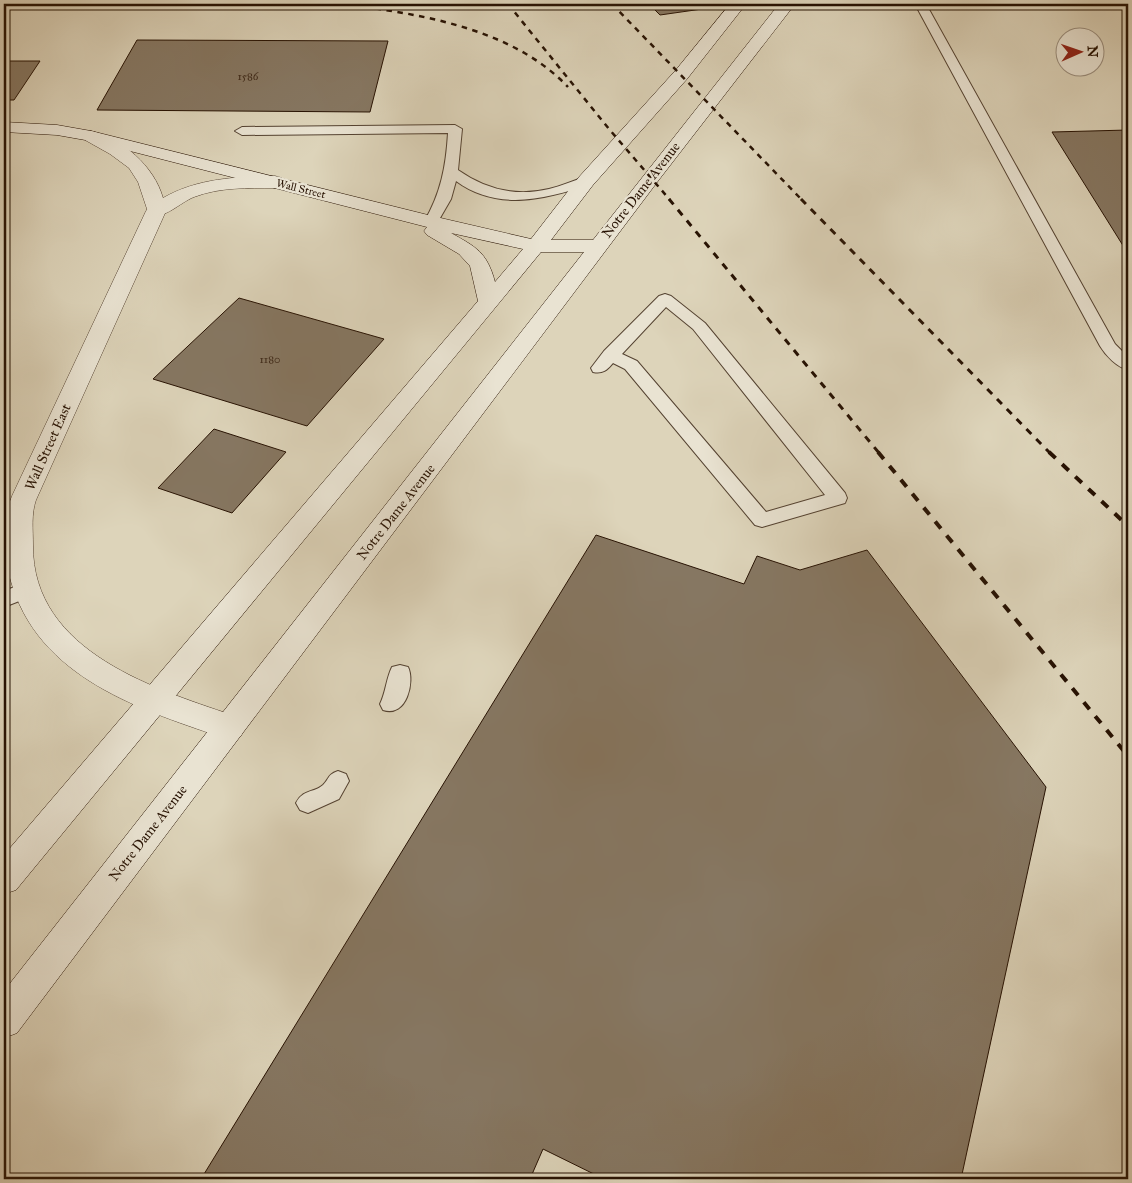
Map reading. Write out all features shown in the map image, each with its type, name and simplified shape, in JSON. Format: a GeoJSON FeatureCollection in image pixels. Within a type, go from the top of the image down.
{"type":"FeatureCollection","features":[{"type":"Feature","properties":{"kind":"main road"},"geometry":{"type":"LineString","coordinates":[[4,879],[536,246],[586,181],[681,75],[738,4]]}},
{"type":"Feature","properties":{"kind":"main road","name":"Notre Dame Avenue"},"geometry":{"type":"LineString","coordinates":[[4,1020],[525,344],[598,246],[787,4]]}},
{"type":"Feature","properties":{"kind":"main road","name":"Wall Street"},"geometry":{"type":"LineString","coordinates":[[4,128],[57,130],[91,136],[431,222],[536,246],[598,246]]}},
{"type":"Feature","properties":{"kind":"main road"},"geometry":{"type":"LineString","coordinates":[[91,136],[125,155],[140,169],[151,187],[156,211],[177,197],[214,184],[275,182]]}},
{"type":"Feature","properties":{"kind":"main road","name":"Wall Street East"},"geometry":{"type":"LineString","coordinates":[[156,211],[20,510],[15,541],[15,569],[12,596],[30,613],[47,635],[94,672],[119,687],[153,701],[230,727]]}},
{"type":"Feature","properties":{"kind":"main road"},"geometry":{"type":"LineString","coordinates":[[431,222],[434,232],[466,250],[480,264],[489,301]]}},
{"type":"Feature","properties":{"kind":"lane"},"geometry":{"type":"LineString","coordinates":[[920,4],[1108,346],[1128,365]]}},
{"type":"Feature","properties":{"kind":"lane"},"geometry":{"type":"LineString","coordinates":[[242,131],[455,130],[452,172],[448,193],[431,222]]}},
{"type":"Feature","properties":{"kind":"lane"},"geometry":{"type":"LineString","coordinates":[[452,172],[466,182],[490,193],[526,196],[551,193],[586,181]]}},
{"type":"Feature","properties":{"kind":"lane"},"geometry":{"type":"LineString","coordinates":[[665,299],[698,326],[838,498],[762,520],[631,364],[604,361],[665,299]]}},
{"type":"Feature","properties":{"kind":"lane"},"geometry":{"type":"LineString","coordinates":[[391,704],[396,697],[400,673]]}},
{"type":"Feature","properties":{"kind":"lane"},"geometry":{"type":"LineString","coordinates":[[308,802],[331,792],[338,781]]}},
{"type":"Feature","properties":{"kind":"building"},"geometry":{"type":"Polygon","coordinates":[[[649,4],[710,4],[702,9],[660,15],[649,4]]]}},
{"type":"Feature","properties":{"kind":"building"},"geometry":{"type":"Polygon","coordinates":[[[137,40],[388,41],[370,112],[97,110],[137,40]]]}},
{"type":"Feature","properties":{"kind":"building"},"geometry":{"type":"Polygon","coordinates":[[[4,61],[40,61],[14,100],[4,100],[4,61]]]}},
{"type":"Feature","properties":{"kind":"building"},"geometry":{"type":"Polygon","coordinates":[[[1128,130],[1128,252],[1127,252],[1052,132],[1128,130]]]}},
{"type":"Feature","properties":{"kind":"building"},"geometry":{"type":"Polygon","coordinates":[[[239,298],[384,339],[307,426],[153,379],[239,298]]]}},
{"type":"Feature","properties":{"kind":"building"},"geometry":{"type":"Polygon","coordinates":[[[214,429],[286,452],[232,513],[158,488],[214,429]]]}},
{"type":"Feature","properties":{"kind":"building"},"geometry":{"type":"Polygon","coordinates":[[[596,535],[744,584],[757,556],[800,570],[867,550],[1046,787],[961,1179],[604,1179],[543,1149],[530,1179],[201,1179],[596,535]]]}},
{"type":"Feature","properties":{"kind":"railway"},"geometry":{"type":"LineString","coordinates":[[343,4],[433,19],[493,37],[545,67],[568,87]]}},
{"type":"Feature","properties":{"kind":"railway"},"geometry":{"type":"LineString","coordinates":[[508,4],[609,129],[670,200]]}},
{"type":"Feature","properties":{"kind":"railway"},"geometry":{"type":"LineString","coordinates":[[612,4],[802,200]]}},
{"type":"Feature","properties":{"kind":"railway"},"geometry":{"type":"LineString","coordinates":[[669,199],[879,453]]}},
{"type":"Feature","properties":{"kind":"railway"},"geometry":{"type":"LineString","coordinates":[[801,199],[1049,452]]}},
{"type":"Feature","properties":{"kind":"railway"},"geometry":{"type":"LineString","coordinates":[[878,452],[1128,756]]}},
{"type":"Feature","properties":{"kind":"railway"},"geometry":{"type":"LineString","coordinates":[[1049,452],[1128,526]]}}]}
